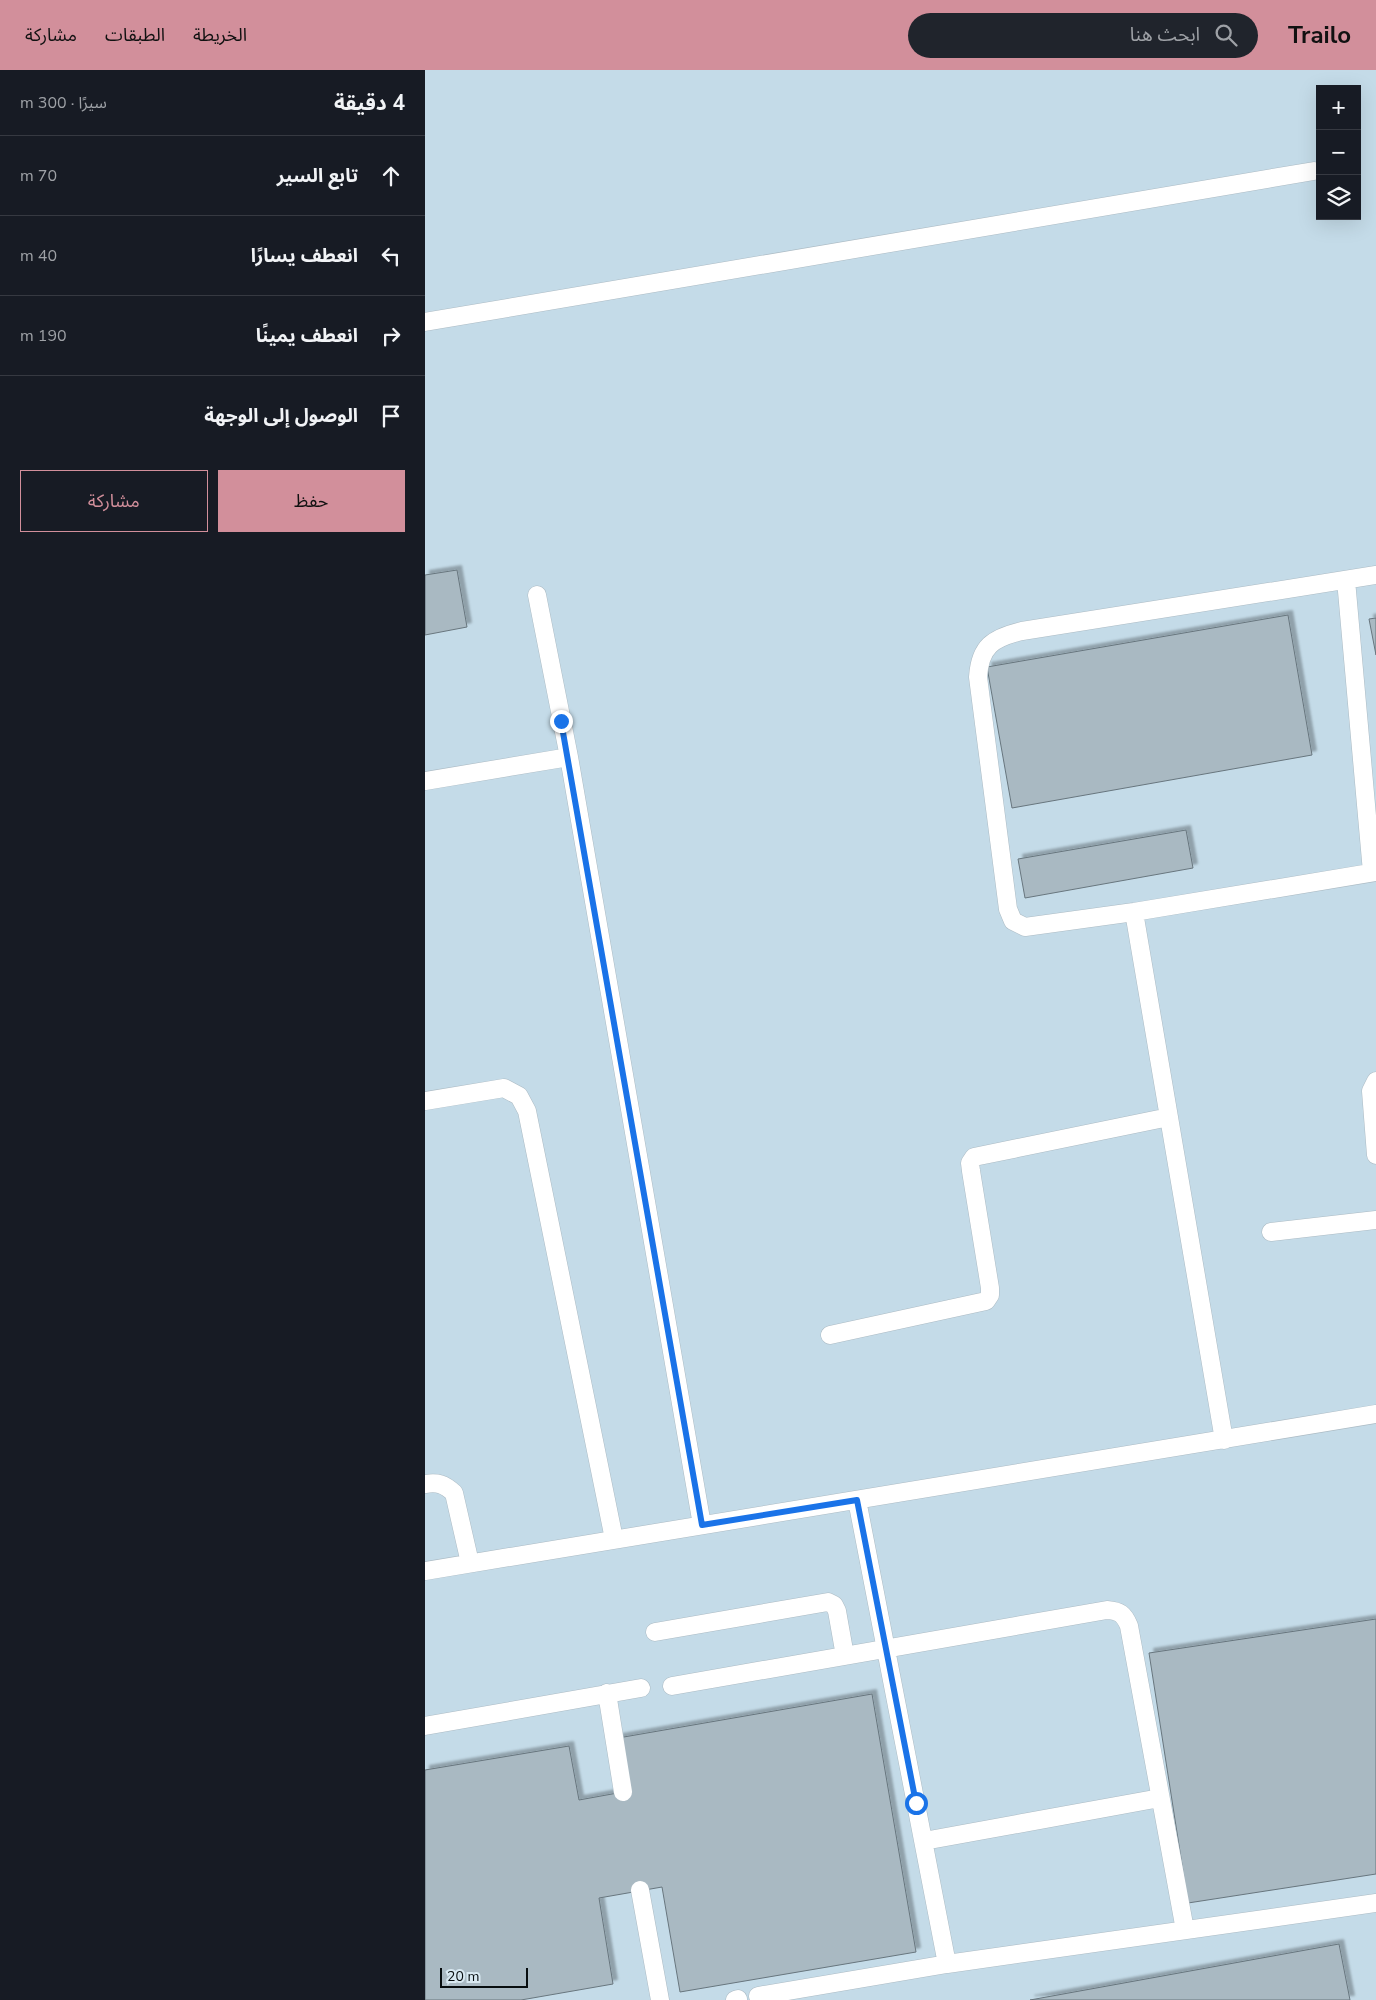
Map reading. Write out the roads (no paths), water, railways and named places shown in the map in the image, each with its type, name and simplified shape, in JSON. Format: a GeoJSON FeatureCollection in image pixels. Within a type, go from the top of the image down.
{"type":"FeatureCollection","features":[{"type":"Feature","properties":{"kind":"lane"},"geometry":{"type":"LineString","coordinates":[[425,322],[1314,171]]}},
{"type":"Feature","properties":{"kind":"lane"},"geometry":{"type":"LineString","coordinates":[[1346,580],[1374,872],[1134,912],[1037,926],[1025,927],[1013,920],[1008,909],[978,677],[979,660],[989,645],[1004,635],[1022,631],[1376,575]]}},
{"type":"Feature","properties":{"kind":"lane"},"geometry":{"type":"LineString","coordinates":[[537,595],[569,757],[702,1525]]}},
{"type":"Feature","properties":{"kind":"lane"},"geometry":{"type":"LineString","coordinates":[[425,781],[569,757]]}},
{"type":"Feature","properties":{"kind":"lane"},"geometry":{"type":"LineString","coordinates":[[1134,912],[1224,1440]]}},
{"type":"Feature","properties":{"kind":"lane"},"geometry":{"type":"LineString","coordinates":[[1376,1081],[1371,1092],[1376,1155]]}},
{"type":"Feature","properties":{"kind":"lane"},"geometry":{"type":"LineString","coordinates":[[425,1101],[505,1088],[519,1096],[527,1111],[614,1539]]}},
{"type":"Feature","properties":{"kind":"lane"},"geometry":{"type":"LineString","coordinates":[[830,1335],[985,1301],[990,1295],[970,1163],[974,1157],[1169,1117]]}},
{"type":"Feature","properties":{"kind":"lane"},"geometry":{"type":"LineString","coordinates":[[1271,1232],[1376,1220]]}},
{"type":"Feature","properties":{"kind":"lane"},"geometry":{"type":"LineString","coordinates":[[425,1571],[1376,1414]]}},
{"type":"Feature","properties":{"kind":"lane"},"geometry":{"type":"LineString","coordinates":[[425,1484],[436,1482],[446,1486],[454,1493],[469,1563]]}},
{"type":"Feature","properties":{"kind":"lane"},"geometry":{"type":"LineString","coordinates":[[857,1500],[947,1964]]}},
{"type":"Feature","properties":{"kind":"lane"},"geometry":{"type":"LineString","coordinates":[[655,1632],[828,1602],[834,1605],[837,1611],[845,1656]]}},
{"type":"Feature","properties":{"kind":"lane"},"geometry":{"type":"LineString","coordinates":[[672,1686],[1107,1610],[1117,1610],[1125,1617],[1129,1626],[1185,1930]]}},
{"type":"Feature","properties":{"kind":"lane"},"geometry":{"type":"LineString","coordinates":[[425,1726],[641,1688]]}},
{"type":"Feature","properties":{"kind":"lane"},"geometry":{"type":"LineString","coordinates":[[607,1693],[623,1792]]}},
{"type":"Feature","properties":{"kind":"lane"},"geometry":{"type":"LineString","coordinates":[[923,1841],[1160,1798]]}},
{"type":"Feature","properties":{"kind":"lane"},"geometry":{"type":"LineString","coordinates":[[640,1890],[660,2000]]}},
{"type":"Feature","properties":{"kind":"lane"},"geometry":{"type":"LineString","coordinates":[[758,1996],[947,1964],[1376,1904]]}}]}
